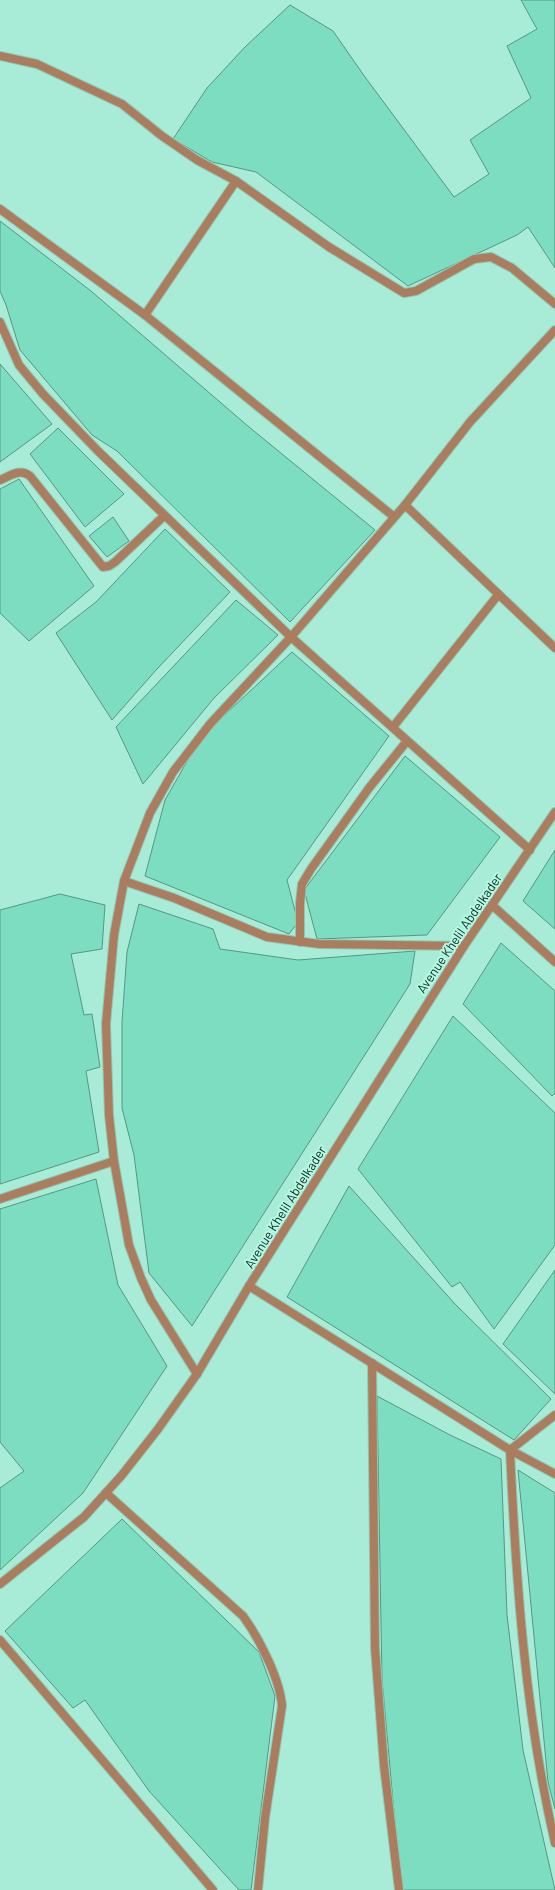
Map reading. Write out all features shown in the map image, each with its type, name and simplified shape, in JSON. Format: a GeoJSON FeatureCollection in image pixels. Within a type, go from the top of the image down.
{"type":"FeatureCollection","features":[{"type":"Feature","properties":{"kind":"street"},"geometry":{"type":"LineString","coordinates":[[0,56],[37,64],[122,104],[162,136],[197,160],[236,181],[329,247],[404,294],[416,291],[474,259],[491,257],[512,268],[555,304]]}},
{"type":"Feature","properties":{"kind":"street"},"geometry":{"type":"LineString","coordinates":[[145,315],[236,181]]}},
{"type":"Feature","properties":{"kind":"street"},"geometry":{"type":"LineString","coordinates":[[0,209],[145,315],[393,516]]}},
{"type":"Feature","properties":{"kind":"street"},"geometry":{"type":"LineString","coordinates":[[0,322],[19,365],[43,394],[164,516],[291,637],[530,850]]}},
{"type":"Feature","properties":{"kind":"street"},"geometry":{"type":"LineString","coordinates":[[197,1374],[151,1300],[141,1278],[129,1245],[114,1161],[109,1115],[106,1024],[114,935],[124,881],[150,813],[173,772],[210,724],[291,637],[393,516],[405,505],[470,422],[555,330]]}},
{"type":"Feature","properties":{"kind":"street"},"geometry":{"type":"LineString","coordinates":[[0,480],[19,471],[25,472],[30,476],[103,567],[109,566],[115,562],[164,516]]}},
{"type":"Feature","properties":{"kind":"street"},"geometry":{"type":"LineString","coordinates":[[405,505],[555,648]]}},
{"type":"Feature","properties":{"kind":"street"},"geometry":{"type":"LineString","coordinates":[[393,727],[498,595]]}},
{"type":"Feature","properties":{"kind":"street"},"geometry":{"type":"LineString","coordinates":[[300,942],[300,898],[302,884],[311,869],[369,788],[407,740]]}},
{"type":"Feature","properties":{"kind":"street","name":"Avenue Khelil Abdelkader"},"geometry":{"type":"LineString","coordinates":[[0,1584],[84,1517],[106,1493],[158,1429],[197,1374],[249,1286],[464,946],[555,812]]}},
{"type":"Feature","properties":{"kind":"street"},"geometry":{"type":"LineString","coordinates":[[124,881],[174,898],[267,937],[300,942],[341,944],[464,946]]}},
{"type":"Feature","properties":{"kind":"street"},"geometry":{"type":"LineString","coordinates":[[492,905],[555,962]]}},
{"type":"Feature","properties":{"kind":"street"},"geometry":{"type":"LineString","coordinates":[[0,1199],[114,1161]]}},
{"type":"Feature","properties":{"kind":"street"},"geometry":{"type":"LineString","coordinates":[[249,1286],[510,1450],[555,1474]]}},
{"type":"Feature","properties":{"kind":"street"},"geometry":{"type":"LineString","coordinates":[[372,1363],[375,1648],[384,1766],[399,1890]]}},
{"type":"Feature","properties":{"kind":"street"},"geometry":{"type":"LineString","coordinates":[[510,1450],[555,1415]]}},
{"type":"Feature","properties":{"kind":"street"},"geometry":{"type":"LineString","coordinates":[[510,1450],[515,1537],[530,1706],[545,1800],[555,1842]]}},
{"type":"Feature","properties":{"kind":"street"},"geometry":{"type":"LineString","coordinates":[[106,1493],[243,1616],[258,1639],[278,1688],[282,1706],[265,1818],[258,1890]]}},
{"type":"Feature","properties":{"kind":"street"},"geometry":{"type":"LineString","coordinates":[[0,1640],[213,1890]]}},
{"type":"Feature","properties":{"kind":"building"},"geometry":{"type":"Polygon","coordinates":[[[521,0],[555,0],[555,268],[528,227],[517,235],[408,286],[256,172],[212,162],[173,139],[207,88],[245,47],[290,5],[333,31],[365,77],[454,197],[489,174],[470,140],[531,98],[507,46],[537,29],[521,0]]]}},
{"type":"Feature","properties":{"kind":"building"},"geometry":{"type":"Polygon","coordinates":[[[0,221],[91,291],[249,427],[375,530],[290,622],[117,451],[92,435],[20,350],[0,291],[0,221]]]}},
{"type":"Feature","properties":{"kind":"building"},"geometry":{"type":"Polygon","coordinates":[[[0,364],[52,424],[0,462],[0,364]]]}},
{"type":"Feature","properties":{"kind":"building"},"geometry":{"type":"Polygon","coordinates":[[[58,428],[124,494],[85,527],[30,454],[58,428]]]}},
{"type":"Feature","properties":{"kind":"building"},"geometry":{"type":"Polygon","coordinates":[[[19,479],[94,586],[29,641],[0,613],[0,489],[19,479]]]}},
{"type":"Feature","properties":{"kind":"building"},"geometry":{"type":"Polygon","coordinates":[[[113,517],[129,541],[107,557],[89,536],[113,517]]]}},
{"type":"Feature","properties":{"kind":"building"},"geometry":{"type":"Polygon","coordinates":[[[165,529],[230,592],[157,669],[112,720],[56,633],[96,602],[165,529]]]}},
{"type":"Feature","properties":{"kind":"building"},"geometry":{"type":"Polygon","coordinates":[[[236,600],[278,635],[214,698],[143,784],[116,727],[236,600]]]}},
{"type":"Feature","properties":{"kind":"building"},"geometry":{"type":"Polygon","coordinates":[[[292,652],[389,736],[287,880],[298,922],[289,934],[145,876],[165,800],[201,737],[292,652]]]}},
{"type":"Feature","properties":{"kind":"building"},"geometry":{"type":"Polygon","coordinates":[[[405,756],[500,837],[427,935],[317,939],[304,890],[405,756]]]}},
{"type":"Feature","properties":{"kind":"building"},"geometry":{"type":"Polygon","coordinates":[[[555,850],[555,929],[523,901],[555,850]]]}},
{"type":"Feature","properties":{"kind":"building"},"geometry":{"type":"Polygon","coordinates":[[[60,894],[105,905],[102,949],[71,954],[84,1015],[92,1014],[100,1067],[86,1071],[99,1152],[0,1184],[0,910],[60,894]]]}},
{"type":"Feature","properties":{"kind":"building"},"geometry":{"type":"Polygon","coordinates":[[[139,904],[213,929],[220,949],[298,960],[415,951],[410,984],[192,1326],[149,1273],[134,1155],[122,1108],[122,1022],[127,952],[139,904]]]}},
{"type":"Feature","properties":{"kind":"building"},"geometry":{"type":"Polygon","coordinates":[[[501,943],[555,991],[555,1093],[552,1096],[463,1004],[501,943]]]}},
{"type":"Feature","properties":{"kind":"building"},"geometry":{"type":"Polygon","coordinates":[[[453,1016],[555,1113],[555,1245],[494,1329],[460,1282],[452,1287],[358,1169],[453,1016]]]}},
{"type":"Feature","properties":{"kind":"building"},"geometry":{"type":"Polygon","coordinates":[[[96,1179],[118,1285],[167,1366],[83,1493],[0,1570],[0,1488],[24,1471],[0,1442],[0,1209],[96,1179]]]}},
{"type":"Feature","properties":{"kind":"building"},"geometry":{"type":"Polygon","coordinates":[[[349,1186],[455,1304],[551,1399],[514,1440],[287,1297],[349,1186]]]}},
{"type":"Feature","properties":{"kind":"building"},"geometry":{"type":"Polygon","coordinates":[[[555,1270],[555,1394],[503,1344],[555,1270]]]}},
{"type":"Feature","properties":{"kind":"building"},"geometry":{"type":"Polygon","coordinates":[[[377,1396],[450,1435],[501,1459],[507,1615],[523,1750],[555,1890],[401,1890],[382,1679],[377,1396]]]}},
{"type":"Feature","properties":{"kind":"building"},"geometry":{"type":"Polygon","coordinates":[[[518,1470],[555,1493],[555,1809],[548,1782],[518,1470]]]}},
{"type":"Feature","properties":{"kind":"building"},"geometry":{"type":"Polygon","coordinates":[[[122,1519],[259,1652],[275,1696],[251,1890],[239,1890],[149,1791],[85,1700],[73,1708],[5,1631],[122,1519]]]}}]}
